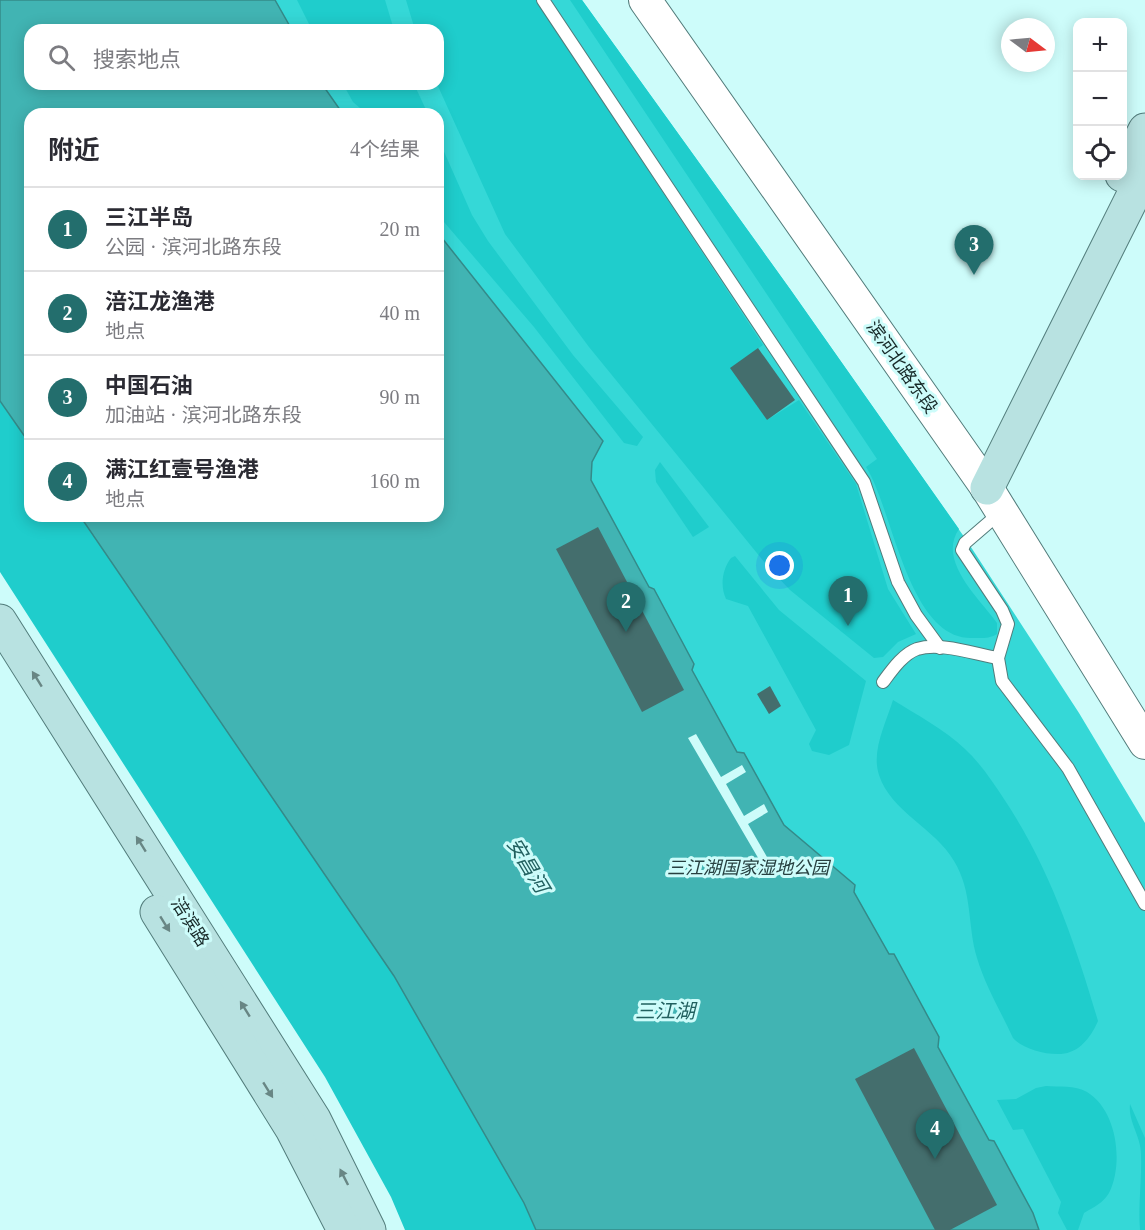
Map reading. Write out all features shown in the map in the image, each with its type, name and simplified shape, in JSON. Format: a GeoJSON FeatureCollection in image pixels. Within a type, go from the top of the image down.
{"type":"FeatureCollection","features":[{"type":"Feature","properties":{"kind":"main road"},"geometry":{"type":"LineString","coordinates":[[1127,165],[1145,130]]}},
{"type":"Feature","properties":{"kind":"main road"},"geometry":{"type":"LineString","coordinates":[[988,491],[1145,172]]}},
{"type":"Feature","properties":{"kind":"main road"},"geometry":{"type":"LineString","coordinates":[[988,491],[1120,180]]}},
{"type":"Feature","properties":{"kind":"main road","name":"涪滨路"},"geometry":{"type":"LineString","coordinates":[[0,621],[314,1119],[369,1230]]}},
{"type":"Feature","properties":{"kind":"main road","name":"涪滨路"},"geometry":{"type":"LineString","coordinates":[[0,661],[292,1129],[344,1230]]}},
{"type":"Feature","properties":{"kind":"street","name":"滨河北路东段"},"geometry":{"type":"LineString","coordinates":[[651,4],[988,491],[1145,743]]}},
{"type":"Feature","properties":{"kind":"lane"},"geometry":{"type":"LineString","coordinates":[[543,0],[864,482],[898,582],[916,615],[940,648]]}},
{"type":"Feature","properties":{"kind":"lane"},"geometry":{"type":"LineString","coordinates":[[988,491],[973,535],[962,550],[1002,610],[1008,624],[998,658],[1002,681],[1068,768],[1145,904]]}},
{"type":"Feature","properties":{"kind":"lane"},"geometry":{"type":"LineString","coordinates":[[883,682],[896,664],[917,649],[940,648],[998,658]]}},
{"type":"Feature","properties":{"kind":"green space","name":"三江湖国家湿地公园"},"geometry":{"type":"Polygon","coordinates":[[[0,0],[582,0],[790,289],[967,541],[1079,713],[1145,823],[1145,1230],[536,1230],[524,1203],[84,522],[444,522],[444,108],[24,108],[24,435],[0,401],[0,0]]]}},
{"type":"Feature","properties":{"kind":"shaded area"},"geometry":{"type":"Polygon","coordinates":[[[297,0],[385,0],[392,24],[309,24],[297,0]]]}},
{"type":"Feature","properties":{"kind":"shaded area"},"geometry":{"type":"Polygon","coordinates":[[[406,0],[536,0],[763,345],[731,368],[767,420],[799,400],[856,484],[888,589],[916,634],[898,642],[883,657],[874,658],[790,590],[770,569],[589,347],[505,234],[440,90],[444,90],[444,24],[413,24],[406,0]]]}},
{"type":"Feature","properties":{"kind":"shaded area"},"geometry":{"type":"Polygon","coordinates":[[[570,0],[582,0],[959,529],[954,541],[953,554],[957,566],[971,591],[997,623],[997,634],[971,638],[950,632],[932,617],[917,595],[876,486],[866,467],[877,459],[570,0]]]}},
{"type":"Feature","properties":{"kind":"shaded area"},"geometry":{"type":"Polygon","coordinates":[[[346,90],[417,90],[425,108],[360,108],[353,102],[346,90]]]}},
{"type":"Feature","properties":{"kind":"shaded area"},"geometry":{"type":"Polygon","coordinates":[[[444,152],[472,215],[488,241],[573,355],[643,437],[637,446],[624,443],[534,327],[444,222],[444,152]]]}},
{"type":"Feature","properties":{"kind":"shaded area"},"geometry":{"type":"Polygon","coordinates":[[[0,401],[24,435],[24,522],[84,522],[394,976],[524,1203],[536,1230],[405,1230],[391,1197],[325,1077],[0,572],[0,401]]]}},
{"type":"Feature","properties":{"kind":"shaded area"},"geometry":{"type":"Polygon","coordinates":[[[660,462],[709,527],[693,537],[656,482],[655,470],[660,462]]]}},
{"type":"Feature","properties":{"kind":"shaded area"},"geometry":{"type":"Polygon","coordinates":[[[735,556],[779,610],[866,681],[849,745],[829,755],[812,751],[809,744],[816,730],[748,606],[726,599],[723,589],[724,573],[731,558],[735,556]]]}},
{"type":"Feature","properties":{"kind":"shaded area"},"geometry":{"type":"Polygon","coordinates":[[[893,700],[939,729],[971,755],[1004,799],[1035,852],[1060,907],[1098,1021],[1087,1039],[1075,1050],[1064,1054],[1040,1052],[1024,1046],[1013,1038],[980,968],[974,946],[967,897],[954,861],[946,849],[893,799],[879,775],[878,747],[893,700]]]}},
{"type":"Feature","properties":{"kind":"shaded area"},"geometry":{"type":"Polygon","coordinates":[[[1072,1087],[1087,1092],[1105,1111],[1115,1138],[1117,1153],[1114,1181],[1107,1196],[1084,1213],[1078,1230],[1067,1230],[1058,1213],[1061,1202],[1023,1129],[1013,1130],[997,1100],[1016,1099],[1036,1088],[1072,1087]]]}},
{"type":"Feature","properties":{"kind":"shaded area"},"geometry":{"type":"Polygon","coordinates":[[[1130,1104],[1145,1138],[1145,1230],[1140,1230],[1140,1147],[1131,1117],[1130,1104]]]}},
{"type":"Feature","properties":{"kind":"water"},"geometry":{"type":"Polygon","coordinates":[[[0,0],[275,0],[289,24],[24,24],[24,90],[326,90],[339,108],[24,108],[24,435],[0,401],[0,0]]]}},
{"type":"Feature","properties":{"kind":"water","name":"三江湖"},"geometry":{"type":"Polygon","coordinates":[[[444,241],[603,441],[592,462],[591,480],[649,587],[654,589],[694,664],[692,670],[737,752],[744,753],[784,825],[855,885],[854,892],[889,954],[894,954],[939,1037],[938,1047],[989,1140],[994,1141],[1033,1213],[1039,1230],[536,1230],[524,1203],[394,976],[84,522],[444,522],[444,241]]]}},
{"type":"Feature","properties":{"kind":"pier"},"geometry":{"type":"Polygon","coordinates":[[[696,734],[721,777],[742,765],[746,772],[726,784],[744,816],[764,804],[768,812],[748,824],[771,864],[764,868],[688,738],[696,734]]]}},
{"type":"Feature","properties":{"kind":"building"},"geometry":{"type":"Polygon","coordinates":[[[758,348],[795,400],[767,420],[730,368],[758,348]]]}},
{"type":"Feature","properties":{"kind":"building"},"geometry":{"type":"Polygon","coordinates":[[[598,527],[684,690],[642,712],[556,549],[598,527]]]}},
{"type":"Feature","properties":{"kind":"building"},"geometry":{"type":"Polygon","coordinates":[[[770,686],[781,706],[769,714],[757,694],[770,686]]]}},
{"type":"Feature","properties":{"kind":"building"},"geometry":{"type":"Polygon","coordinates":[[[914,1048],[997,1205],[950,1230],[935,1230],[855,1079],[914,1048]]]}},
{"type":"Feature","properties":{"kind":"place","name":"中国石油"},"geometry":{"type":"Point","coordinates":[974,275]}},
{"type":"Feature","properties":{"kind":"place","name":"三江半岛"},"geometry":{"type":"Point","coordinates":[848,626]}},
{"type":"Feature","properties":{"kind":"place","name":"涪江龙渔港"},"geometry":{"type":"Point","coordinates":[626,632]}},
{"type":"Feature","properties":{"kind":"place","name":"满江红壹号渔港"},"geometry":{"type":"Point","coordinates":[935,1159]}},
{"type":"Feature","properties":{"kind":"water label","name":"安昌河"},"geometry":{"type":"Point","coordinates":[528,865]}}]}
